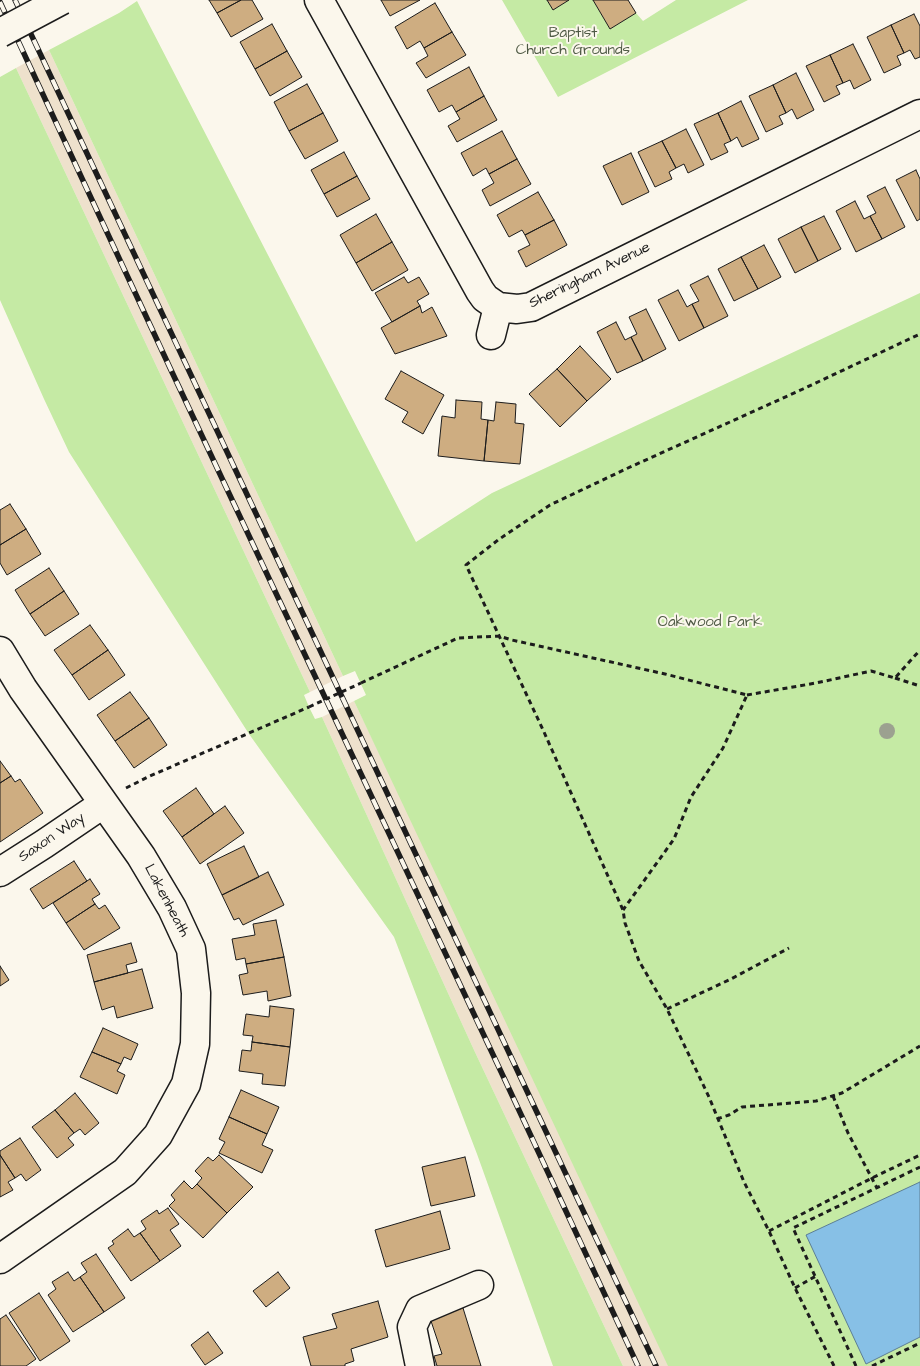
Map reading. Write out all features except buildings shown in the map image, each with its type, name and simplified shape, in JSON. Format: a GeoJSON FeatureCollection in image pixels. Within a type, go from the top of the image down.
{"type":"FeatureCollection","features":[{"type":"Feature","properties":{"kind":"street"},"geometry":{"type":"LineString","coordinates":[[0,33],[62,0]]}},
{"type":"Feature","properties":{"kind":"street"},"geometry":{"type":"LineString","coordinates":[[319,0],[484,298],[498,307],[491,335]]}},
{"type":"Feature","properties":{"kind":"street","name":"Sheringham Avenue"},"geometry":{"type":"LineString","coordinates":[[498,307],[517,309],[531,307],[920,114]]}},
{"type":"Feature","properties":{"kind":"street","name":"Lakenheath"},"geometry":{"type":"LineString","coordinates":[[0,651],[23,689],[140,856],[172,908],[191,948],[196,993],[195,1044],[186,1084],[158,1135],[125,1172],[0,1259]]}},
{"type":"Feature","properties":{"kind":"street","name":"Saxon Way"},"geometry":{"type":"LineString","coordinates":[[0,872],[103,804]]}},
{"type":"Feature","properties":{"kind":"street"},"geometry":{"type":"LineString","coordinates":[[420,1366],[412,1327],[420,1310],[479,1285]]}},
{"type":"Feature","properties":{"kind":"path"},"geometry":{"type":"LineString","coordinates":[[834,1366],[795,1288],[770,1231],[744,1182],[709,1097],[667,1009],[639,961],[622,910],[466,565],[498,540],[550,505],[920,334]]}},
{"type":"Feature","properties":{"kind":"path"},"geometry":{"type":"LineString","coordinates":[[103,804],[132,784],[309,707],[458,638],[499,636],[747,695],[871,671],[920,686]]}},
{"type":"Feature","properties":{"kind":"path"},"geometry":{"type":"LineString","coordinates":[[895,678],[920,650]]}},
{"type":"Feature","properties":{"kind":"path"},"geometry":{"type":"LineString","coordinates":[[622,910],[674,839],[691,797],[723,748],[747,695]]}},
{"type":"Feature","properties":{"kind":"path"},"geometry":{"type":"LineString","coordinates":[[667,1009],[731,979],[789,948]]}},
{"type":"Feature","properties":{"kind":"path"},"geometry":{"type":"LineString","coordinates":[[718,1119],[729,1116],[742,1108],[816,1101],[842,1093],[920,1046]]}},
{"type":"Feature","properties":{"kind":"path"},"geometry":{"type":"LineString","coordinates":[[832,1096],[848,1133],[877,1188]]}},
{"type":"Feature","properties":{"kind":"path"},"geometry":{"type":"LineString","coordinates":[[770,1231],[920,1155]]}},
{"type":"Feature","properties":{"kind":"path"},"geometry":{"type":"LineString","coordinates":[[856,1366],[793,1228],[920,1167]]}},
{"type":"Feature","properties":{"kind":"path"},"geometry":{"type":"LineString","coordinates":[[795,1288],[816,1276]]}},
{"type":"Feature","properties":{"kind":"path"},"geometry":{"type":"LineString","coordinates":[[872,1366],[920,1343]]}},
{"type":"Feature","properties":{"kind":"shaded area"},"geometry":{"type":"Polygon","coordinates":[[[49,50],[343,676],[310,692],[16,68],[49,50]]]}},
{"type":"Feature","properties":{"kind":"shaded area"},"geometry":{"type":"Polygon","coordinates":[[[354,701],[669,1366],[623,1366],[474,1050],[322,717],[354,701]]]}},
{"type":"Feature","properties":{"kind":"green space","name":"Baptist Church Grounds"},"geometry":{"type":"Polygon","coordinates":[[[502,0],[547,0],[553,9],[569,0],[593,0],[610,29],[636,13],[643,21],[676,0],[748,0],[558,97],[502,0]]]}},
{"type":"Feature","properties":{"kind":"green space","name":"Oakwood Park"},"geometry":{"type":"Polygon","coordinates":[[[137,1],[416,542],[492,493],[920,293],[920,1366],[668,1366],[354,701],[366,695],[355,671],[343,676],[49,50],[119,13],[137,1]]]}},
{"type":"Feature","properties":{"kind":"green space"},"geometry":{"type":"Polygon","coordinates":[[[16,68],[310,692],[304,695],[309,707],[315,719],[322,717],[474,1050],[623,1366],[553,1366],[477,1154],[394,937],[249,734],[69,452],[44,399],[0,300],[0,77],[16,68]]]}},
{"type":"Feature","properties":{"kind":"water"},"geometry":{"type":"Polygon","coordinates":[[[920,1182],[920,1337],[866,1364],[806,1235],[920,1182]]]}},
{"type":"Feature","properties":{"kind":"railway"},"geometry":{"type":"LineString","coordinates":[[15,0],[656,1366]]}},
{"type":"Feature","properties":{"kind":"railway"},"geometry":{"type":"LineString","coordinates":[[0,2],[638,1366]]}}]}
